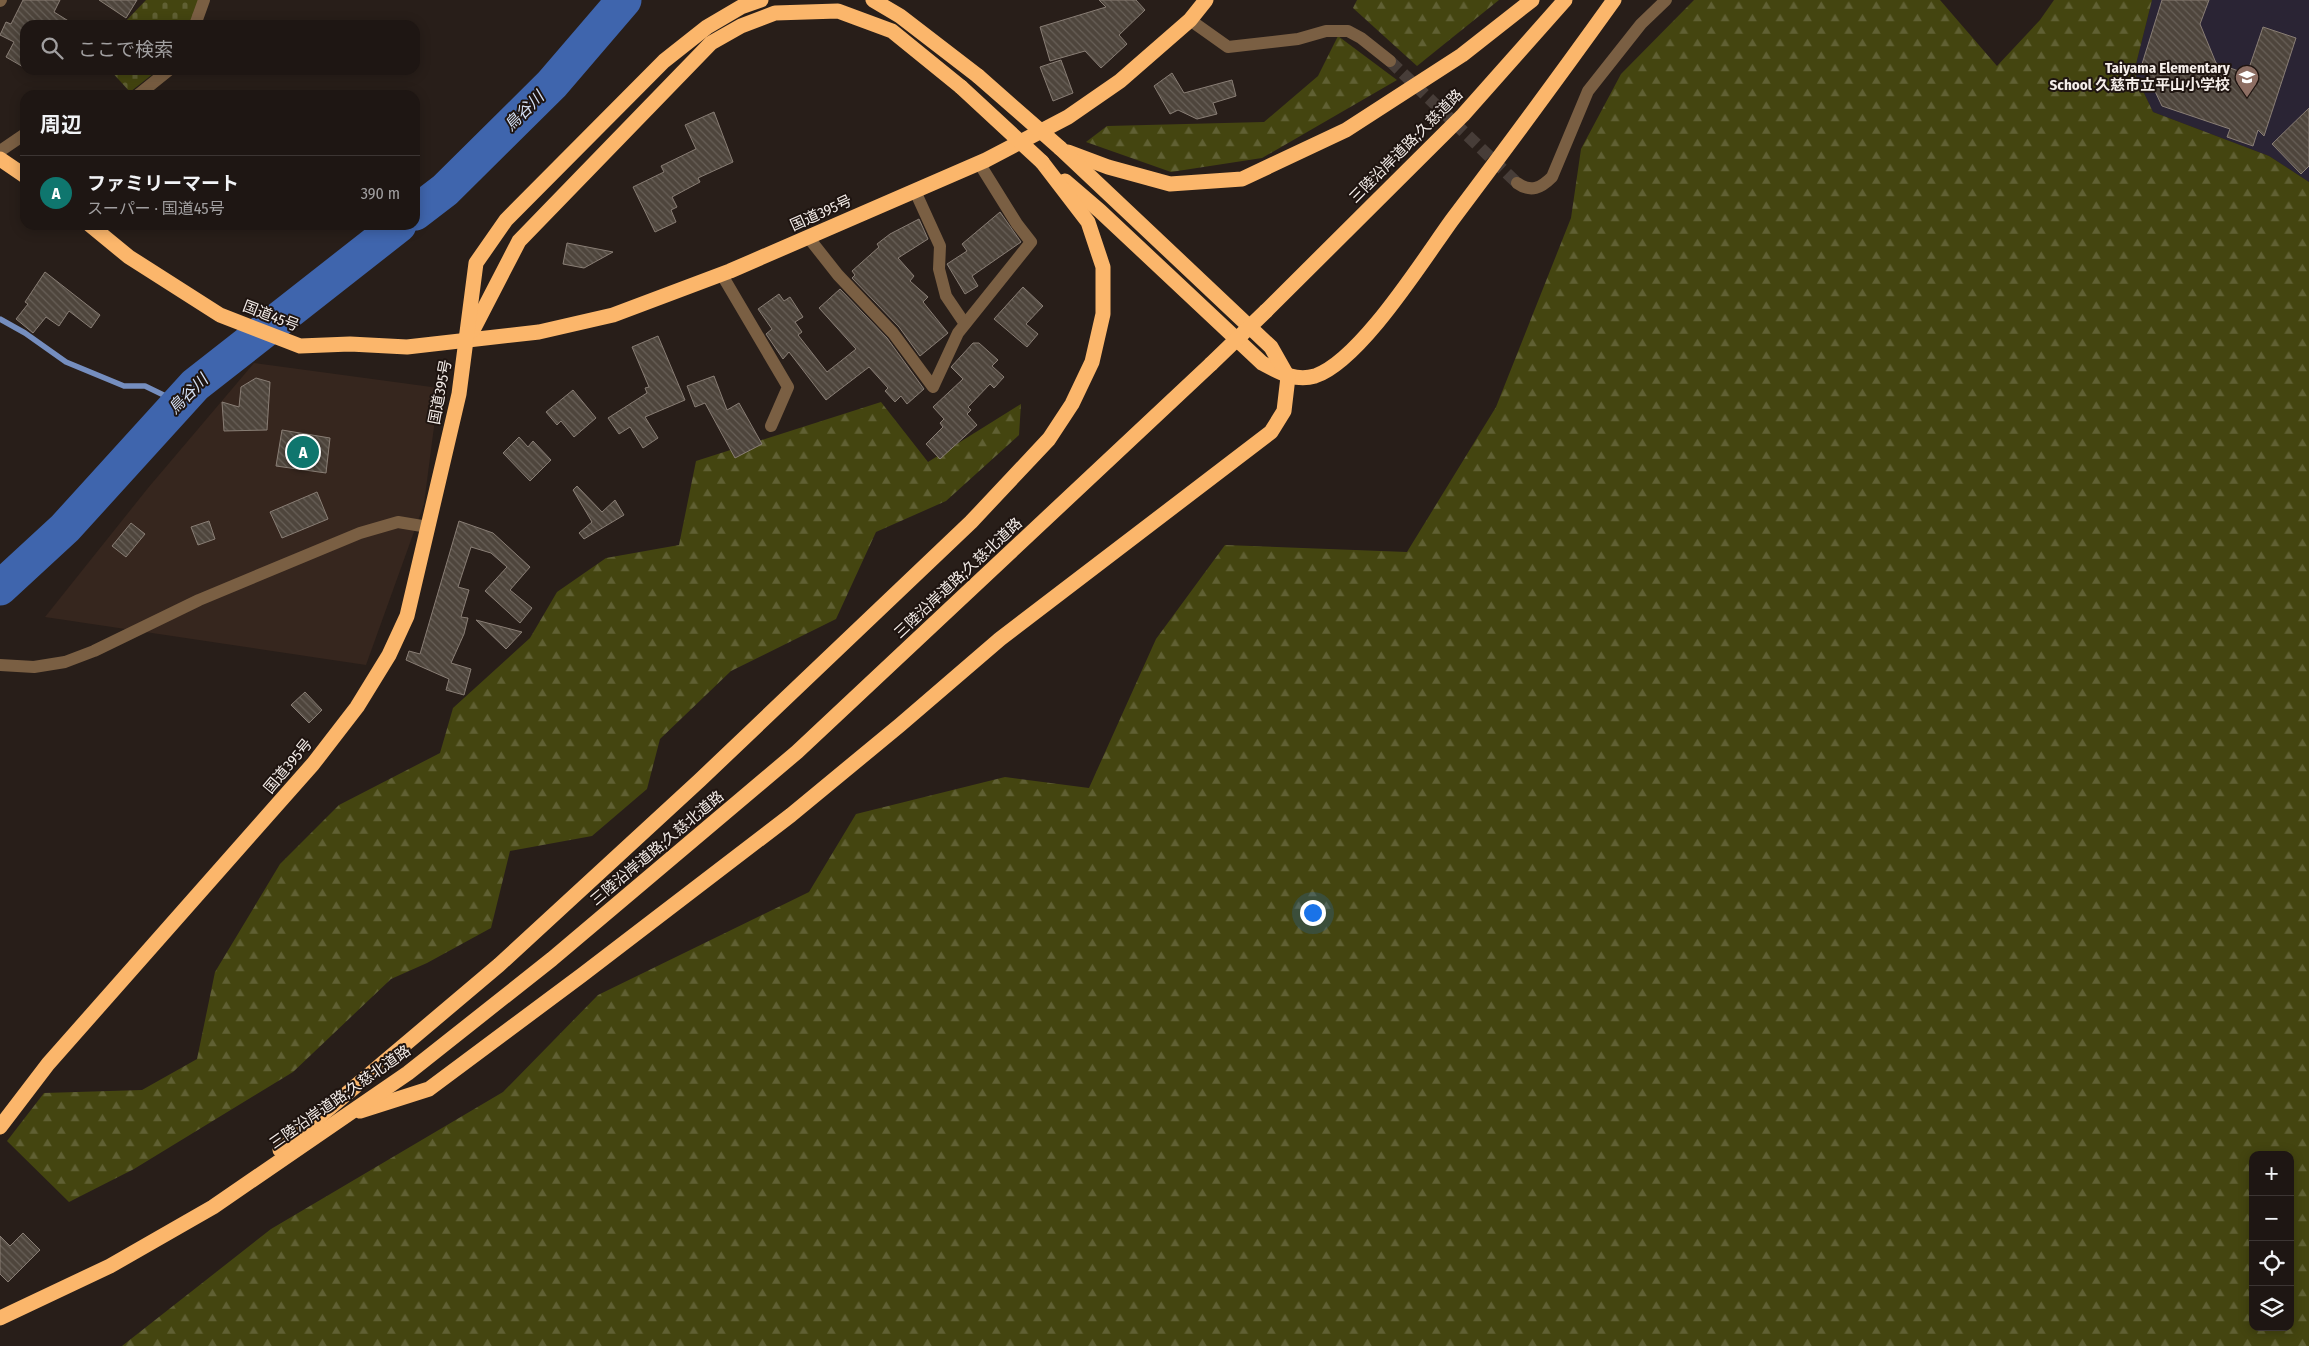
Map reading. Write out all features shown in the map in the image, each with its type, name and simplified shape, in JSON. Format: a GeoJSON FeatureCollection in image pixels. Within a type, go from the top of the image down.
{"type":"FeatureCollection","features":[{"type":"Feature","properties":{"kind":"highway"},"geometry":{"type":"LineString","coordinates":[[468,341],[476,263],[506,220],[664,62],[707,27],[740,7],[761,0]]}},
{"type":"Feature","properties":{"kind":"highway"},"geometry":{"type":"LineString","coordinates":[[345,1116],[429,1089],[783,821],[900,725],[1000,639],[1271,432],[1284,411],[1288,377],[1271,348],[1060,148],[978,76],[900,16],[873,0]]}},
{"type":"Feature","properties":{"kind":"highway","name":"国道395号"},"geometry":{"type":"LineString","coordinates":[[0,1127],[48,1064],[313,764],[357,707],[389,655],[407,616],[459,394],[468,341],[539,332],[613,315],[722,274],[979,163],[1068,117],[1120,81],[1190,20],[1206,0]]}},
{"type":"Feature","properties":{"kind":"highway"},"geometry":{"type":"LineString","coordinates":[[1060,148],[1108,167],[1170,184],[1242,179],[1346,130],[1462,54],[1532,0]]}},
{"type":"Feature","properties":{"kind":"highway","name":"三陸沿岸道路;久慈道路"},"geometry":{"type":"LineString","coordinates":[[1266,311],[1463,115],[1565,0]]}},
{"type":"Feature","properties":{"kind":"highway"},"geometry":{"type":"LineString","coordinates":[[468,341],[519,241],[710,43],[741,26],[775,13],[838,11],[892,30],[961,87],[1042,162],[1100,211],[1262,363],[1288,377],[1314,376],[1338,363],[1357,345],[1401,292],[1614,0]]}},
{"type":"Feature","properties":{"kind":"highway"},"geometry":{"type":"LineString","coordinates":[[0,159],[20,173]]}},
{"type":"Feature","properties":{"kind":"highway"},"geometry":{"type":"LineString","coordinates":[[213,1207],[499,965],[856,634],[971,522],[1049,439],[1072,404],[1092,362],[1103,314],[1103,267],[1088,222],[1042,162]]}},
{"type":"Feature","properties":{"kind":"highway","name":"国道45号"},"geometry":{"type":"LineString","coordinates":[[96,230],[129,257],[220,315],[300,346],[350,344],[407,347],[468,341]]}},
{"type":"Feature","properties":{"kind":"highway","name":"三陸沿岸道路;久慈北道路"},"geometry":{"type":"LineString","coordinates":[[0,1318],[110,1266],[197,1218],[408,1073],[552,960],[797,752],[1266,311]]}},
{"type":"Feature","properties":{"kind":"street"},"geometry":{"type":"LineString","coordinates":[[197,20],[204,0]]}},
{"type":"Feature","properties":{"kind":"street"},"geometry":{"type":"LineString","coordinates":[[1517,183],[1525,188],[1534,189],[1544,186],[1552,177],[1588,91],[1641,24],[1666,0]]}},
{"type":"Feature","properties":{"kind":"street"},"geometry":{"type":"LineString","coordinates":[[1190,20],[1228,47],[1298,40],[1326,31],[1348,31],[1361,38],[1390,61]]}},
{"type":"Feature","properties":{"kind":"street"},"geometry":{"type":"LineString","coordinates":[[144,90],[163,75]]}},
{"type":"Feature","properties":{"kind":"street"},"geometry":{"type":"LineString","coordinates":[[0,151],[20,137]]}},
{"type":"Feature","properties":{"kind":"street"},"geometry":{"type":"LineString","coordinates":[[808,237],[838,275],[893,333],[933,387],[964,324],[1031,242],[1017,224],[979,163]]}},
{"type":"Feature","properties":{"kind":"street"},"geometry":{"type":"LineString","coordinates":[[915,191],[940,246],[939,269],[946,296],[964,324]]}},
{"type":"Feature","properties":{"kind":"street"},"geometry":{"type":"LineString","coordinates":[[722,274],[788,387],[771,426]]}},
{"type":"Feature","properties":{"kind":"street"},"geometry":{"type":"LineString","coordinates":[[0,665],[34,667],[64,662],[94,652],[199,600],[360,532],[398,522],[428,527]]}},
{"type":"Feature","properties":{"kind":"shaded area"},"geometry":{"type":"Polygon","coordinates":[[[2152,0],[2309,0],[2309,182],[2269,156],[2153,112],[2134,72],[2152,0]]]}},
{"type":"Feature","properties":{"kind":"shaded area"},"geometry":{"type":"Polygon","coordinates":[[[254,363],[439,388],[424,504],[366,665],[45,617],[148,488],[254,363]]]}},
{"type":"Feature","properties":{"kind":"green space"},"geometry":{"type":"Polygon","coordinates":[[[146,0],[199,0],[191,20],[127,20],[146,0]]]}},
{"type":"Feature","properties":{"kind":"green space"},"geometry":{"type":"Polygon","coordinates":[[[1357,0],[1499,0],[1417,66],[1353,8],[1357,0]]]}},
{"type":"Feature","properties":{"kind":"green space"},"geometry":{"type":"Polygon","coordinates":[[[1694,0],[1940,0],[1997,66],[2040,20],[2054,0],[2152,0],[2134,72],[2153,112],[2269,156],[2309,182],[2309,1346],[122,1346],[271,1229],[503,1092],[598,995],[809,892],[856,814],[1005,777],[1089,788],[1156,639],[1225,545],[1407,552],[1496,407],[1571,218],[1581,149],[1621,74],[1694,0]]]}},
{"type":"Feature","properties":{"kind":"green space"},"geometry":{"type":"Polygon","coordinates":[[[1338,36],[1397,80],[1262,158],[1171,172],[1086,142],[1107,126],[1264,122],[1318,76],[1338,36]]]}},
{"type":"Feature","properties":{"kind":"green space"},"geometry":{"type":"Polygon","coordinates":[[[115,75],[152,75],[133,90],[128,90],[115,75]]]}},
{"type":"Feature","properties":{"kind":"green space"},"geometry":{"type":"Polygon","coordinates":[[[881,402],[928,462],[1021,404],[1019,435],[946,501],[876,532],[836,619],[731,671],[660,739],[647,789],[592,836],[510,851],[491,928],[427,963],[391,979],[293,1072],[134,1169],[69,1202],[7,1141],[44,1093],[142,1090],[197,1059],[215,972],[280,864],[339,805],[440,753],[453,708],[530,638],[557,592],[606,558],[679,545],[696,461],[881,402]]]}},
{"type":"Feature","properties":{"kind":"building"},"geometry":{"type":"Polygon","coordinates":[[[23,0],[60,0],[54,12],[67,20],[20,20],[20,65],[6,57],[14,42],[0,35],[6,22],[11,24],[23,0]]]}},
{"type":"Feature","properties":{"kind":"building"},"geometry":{"type":"Polygon","coordinates":[[[99,0],[137,0],[126,18],[99,0]]]}},
{"type":"Feature","properties":{"kind":"building"},"geometry":{"type":"Polygon","coordinates":[[[1099,0],[1136,0],[1145,10],[1119,35],[1127,44],[1101,68],[1085,51],[1050,61],[1040,27],[1106,7],[1099,0]]]}},
{"type":"Feature","properties":{"kind":"building"},"geometry":{"type":"Polygon","coordinates":[[[2162,0],[2209,0],[2200,24],[2216,63],[2247,74],[2263,27],[2296,38],[2264,136],[2258,130],[2253,146],[2227,137],[2230,129],[2162,106],[2142,64],[2162,0]]]}},
{"type":"Feature","properties":{"kind":"building"},"geometry":{"type":"Polygon","coordinates":[[[1061,60],[1073,93],[1053,101],[1040,67],[1061,60]]]}},
{"type":"Feature","properties":{"kind":"building"},"geometry":{"type":"Polygon","coordinates":[[[1172,73],[1184,93],[1232,80],[1236,96],[1213,103],[1217,114],[1197,119],[1178,110],[1170,114],[1154,86],[1172,73]]]}},
{"type":"Feature","properties":{"kind":"building"},"geometry":{"type":"Polygon","coordinates":[[[2309,108],[2309,166],[2301,174],[2272,144],[2309,108]]]}},
{"type":"Feature","properties":{"kind":"building"},"geometry":{"type":"Polygon","coordinates":[[[714,112],[733,162],[698,178],[700,182],[672,197],[677,207],[671,210],[676,222],[655,232],[633,187],[664,172],[661,166],[696,149],[685,125],[714,112]]]}},
{"type":"Feature","properties":{"kind":"building"},"geometry":{"type":"Polygon","coordinates":[[[1000,212],[1021,242],[972,276],[978,286],[965,294],[947,264],[967,251],[962,244],[1000,212]]]}},
{"type":"Feature","properties":{"kind":"building"},"geometry":{"type":"Polygon","coordinates":[[[919,219],[928,239],[898,258],[914,276],[910,281],[928,297],[923,302],[948,333],[920,356],[899,327],[852,278],[855,275],[852,271],[879,247],[877,244],[890,234],[919,219]]]}},
{"type":"Feature","properties":{"kind":"building"},"geometry":{"type":"Polygon","coordinates":[[[567,243],[613,252],[584,268],[563,264],[567,243]]]}},
{"type":"Feature","properties":{"kind":"building"},"geometry":{"type":"Polygon","coordinates":[[[45,272],[100,315],[91,328],[69,311],[59,326],[46,317],[33,333],[16,319],[28,304],[25,302],[45,272]]]}},
{"type":"Feature","properties":{"kind":"building"},"geometry":{"type":"Polygon","coordinates":[[[1023,287],[1043,306],[1026,324],[1038,334],[1027,347],[994,319],[1023,287]]]}},
{"type":"Feature","properties":{"kind":"building"},"geometry":{"type":"Polygon","coordinates":[[[840,289],[887,338],[924,389],[907,404],[901,396],[895,402],[885,391],[888,388],[869,367],[826,400],[789,352],[783,359],[766,334],[772,329],[758,309],[779,294],[784,301],[790,297],[803,317],[795,322],[802,332],[798,335],[827,372],[856,349],[819,308],[840,289]]]}},
{"type":"Feature","properties":{"kind":"building"},"geometry":{"type":"Polygon","coordinates":[[[658,336],[685,400],[645,417],[658,438],[643,448],[630,427],[619,434],[608,418],[647,393],[645,388],[649,387],[632,347],[658,336]]]}},
{"type":"Feature","properties":{"kind":"building"},"geometry":{"type":"Polygon","coordinates":[[[973,343],[979,343],[998,360],[992,366],[1004,377],[994,388],[990,384],[968,407],[971,410],[967,414],[977,425],[940,459],[926,444],[943,427],[940,423],[944,419],[933,407],[963,379],[951,367],[973,343]]]}},
{"type":"Feature","properties":{"kind":"building"},"geometry":{"type":"Polygon","coordinates":[[[714,376],[727,410],[739,403],[762,444],[735,458],[705,403],[695,407],[687,386],[714,376]]]}},
{"type":"Feature","properties":{"kind":"building"},"geometry":{"type":"Polygon","coordinates":[[[256,378],[270,382],[267,430],[224,431],[222,402],[239,407],[241,387],[256,378]]]}},
{"type":"Feature","properties":{"kind":"building"},"geometry":{"type":"Polygon","coordinates":[[[573,390],[596,418],[574,437],[561,421],[557,425],[546,412],[573,390]]]}},
{"type":"Feature","properties":{"kind":"building"},"geometry":{"type":"Polygon","coordinates":[[[282,430],[330,438],[326,473],[276,466],[282,430]]]}},
{"type":"Feature","properties":{"kind":"building"},"geometry":{"type":"Polygon","coordinates":[[[519,437],[528,447],[533,441],[551,460],[530,481],[503,453],[519,437]]]}},
{"type":"Feature","properties":{"kind":"building"},"geometry":{"type":"Polygon","coordinates":[[[577,486],[602,512],[615,500],[624,515],[584,539],[579,533],[592,522],[573,490],[577,486]]]}},
{"type":"Feature","properties":{"kind":"building"},"geometry":{"type":"Polygon","coordinates":[[[317,492],[328,519],[282,538],[270,512],[317,492]]]}},
{"type":"Feature","properties":{"kind":"building"},"geometry":{"type":"Polygon","coordinates":[[[209,521],[215,539],[198,545],[191,527],[209,521]]]}},
{"type":"Feature","properties":{"kind":"building"},"geometry":{"type":"Polygon","coordinates":[[[459,521],[493,533],[530,567],[510,590],[532,608],[520,623],[485,591],[507,567],[491,553],[471,547],[458,587],[469,590],[461,617],[468,618],[464,634],[451,663],[471,669],[464,695],[446,690],[449,679],[406,660],[409,651],[420,654],[459,521]]]}},
{"type":"Feature","properties":{"kind":"building"},"geometry":{"type":"Polygon","coordinates":[[[131,523],[145,534],[126,557],[112,546],[131,523]]]}},
{"type":"Feature","properties":{"kind":"building"},"geometry":{"type":"Polygon","coordinates":[[[476,620],[522,632],[506,649],[476,620]]]}},
{"type":"Feature","properties":{"kind":"building"},"geometry":{"type":"Polygon","coordinates":[[[305,692],[322,710],[309,723],[291,705],[305,692]]]}},
{"type":"Feature","properties":{"kind":"building"},"geometry":{"type":"Polygon","coordinates":[[[23,1233],[40,1250],[8,1282],[0,1274],[0,1236],[10,1246],[23,1233]]]}},
{"type":"Feature","properties":{"kind":"waterway","name":"鳥谷川"},"geometry":{"type":"LineString","coordinates":[[420,209],[445,190],[552,84],[624,0]]}},
{"type":"Feature","properties":{"kind":"waterway","name":"鳥谷川"},"geometry":{"type":"LineString","coordinates":[[0,588],[65,528],[195,385],[393,230]]}},
{"type":"Feature","properties":{"kind":"waterway"},"geometry":{"type":"LineString","coordinates":[[0,319],[25,333],[66,362],[124,386],[145,386],[180,403]]}},
{"type":"Feature","properties":{"kind":"tunnel"},"geometry":{"type":"LineString","coordinates":[[1390,61],[1517,183]]}},
{"type":"Feature","properties":{"kind":"place","name":"Taiyama Elementary School 久慈市立平山小学校"},"geometry":{"type":"Point","coordinates":[2247,98]}},
{"type":"Feature","properties":{"kind":"place","name":"ファミリーマート"},"geometry":{"type":"Point","coordinates":[303,452]}}]}
